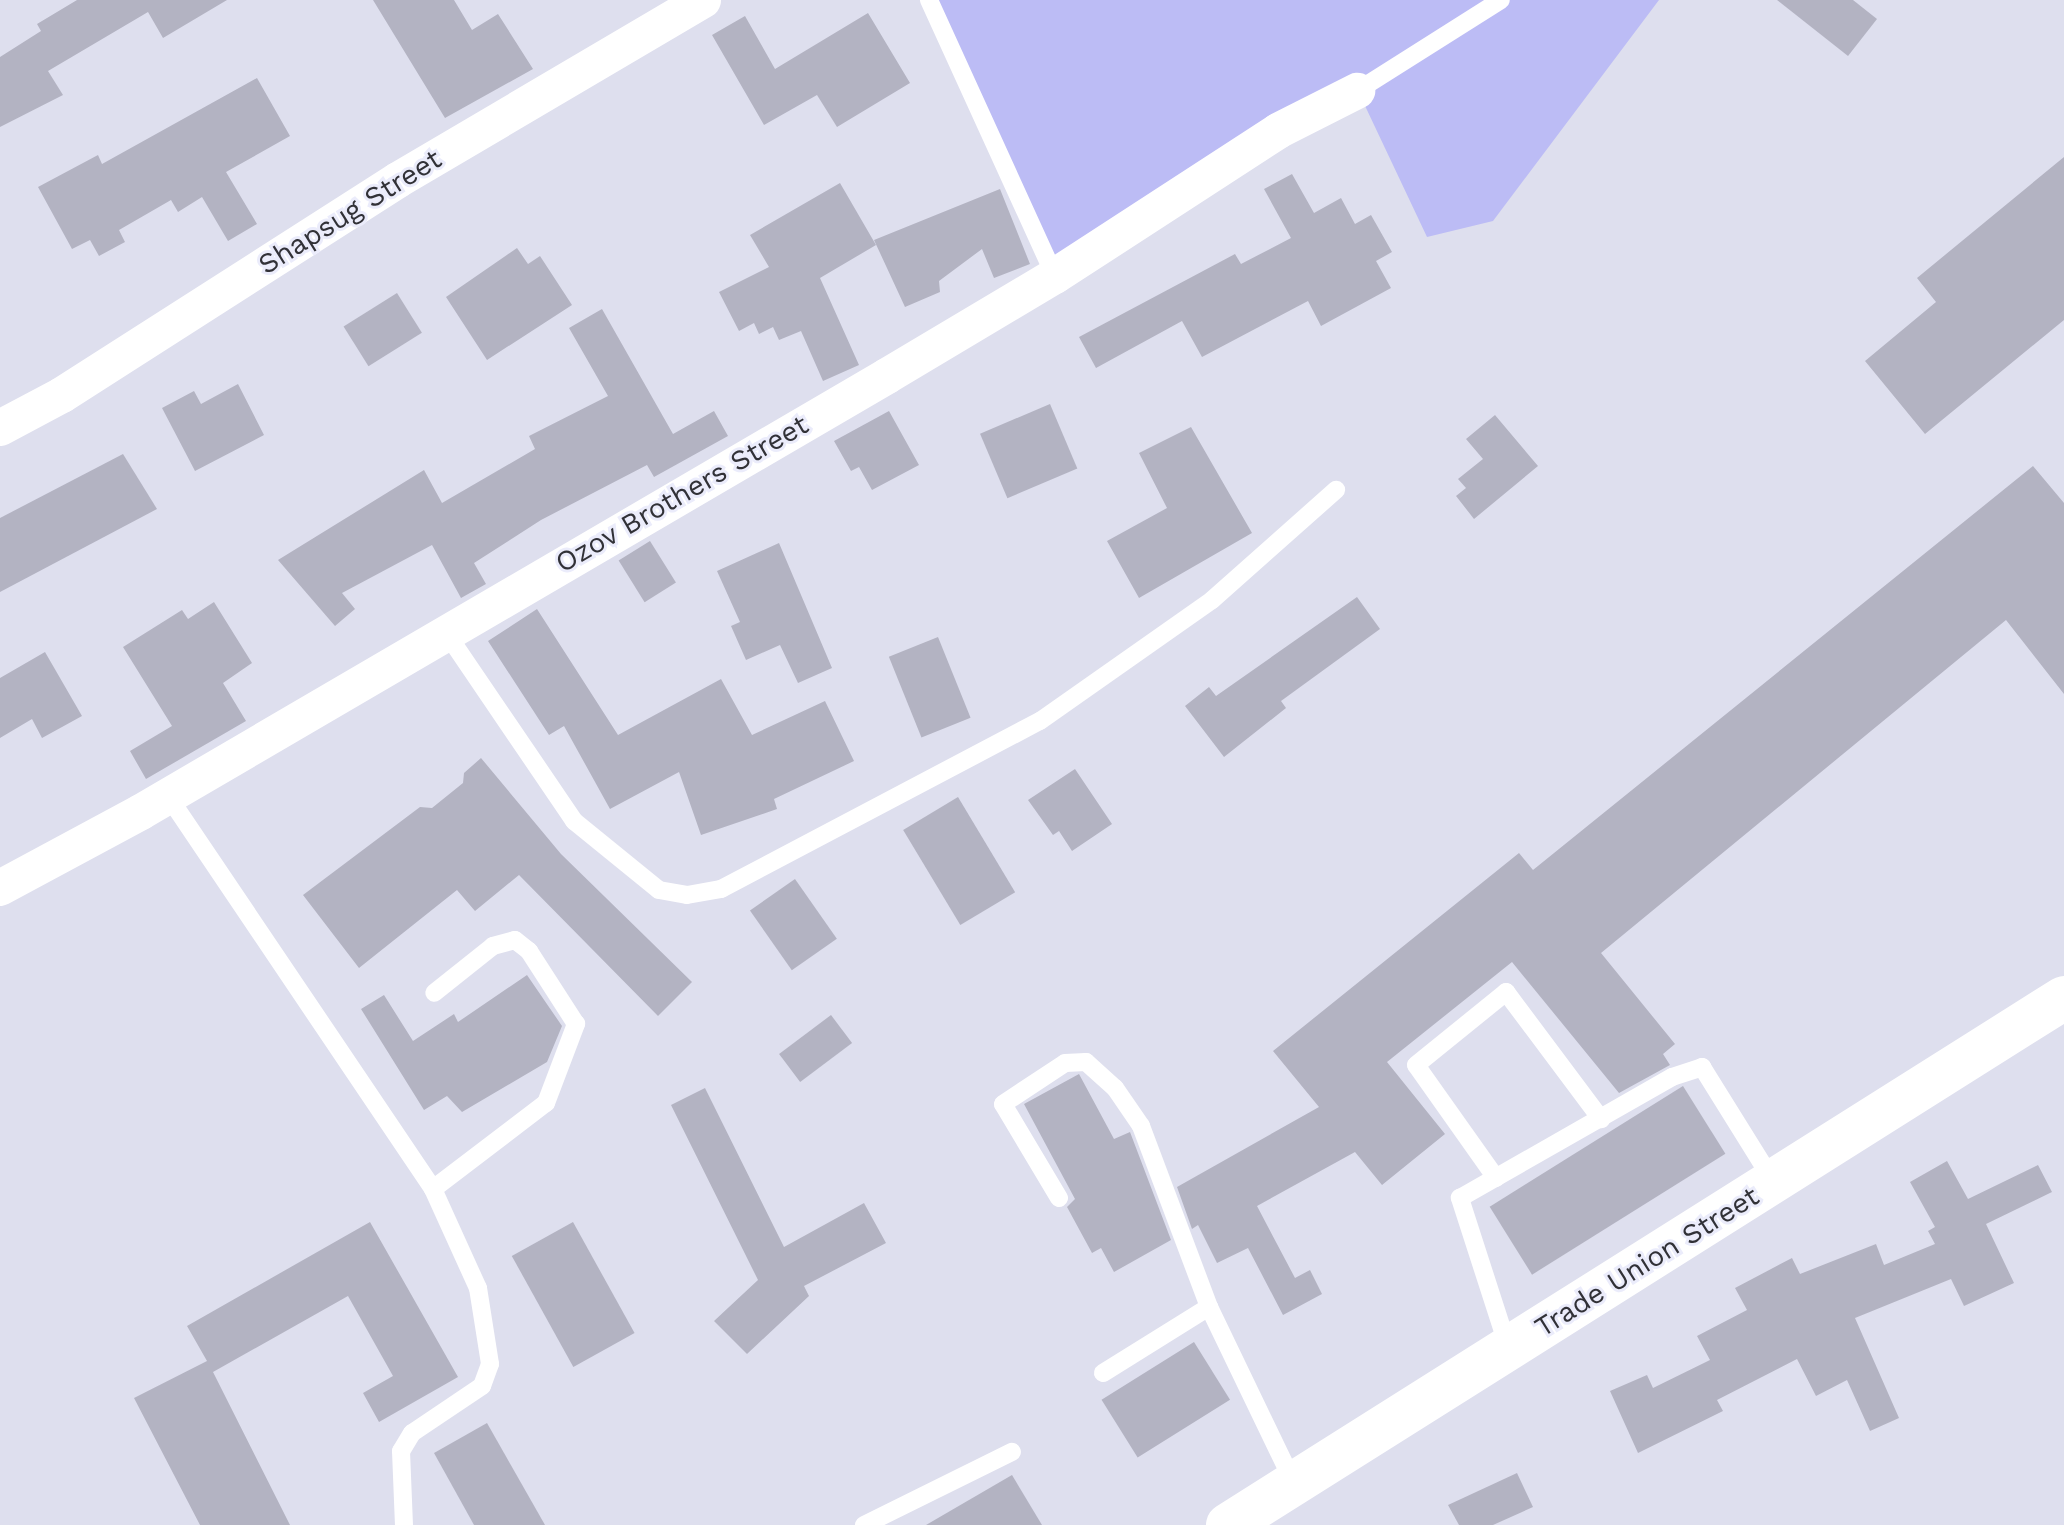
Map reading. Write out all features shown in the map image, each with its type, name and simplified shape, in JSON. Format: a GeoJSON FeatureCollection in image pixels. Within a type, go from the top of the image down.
{"type":"FeatureCollection","features":[{"type":"Feature","properties":{"kind":"street","name":"Shapsug Street"},"geometry":{"type":"LineString","coordinates":[[0,428],[62,395],[398,180],[703,0]]}},
{"type":"Feature","properties":{"kind":"street","name":"Ozov Brothers Street"},"geometry":{"type":"LineString","coordinates":[[0,888],[168,796],[1055,276],[1278,131],[1357,91]]}},
{"type":"Feature","properties":{"kind":"street","name":"Trade Union Street"},"geometry":{"type":"LineString","coordinates":[[1228,1525],[2064,998]]}},
{"type":"Feature","properties":{"kind":"lane"},"geometry":{"type":"LineString","coordinates":[[929,0],[1055,276]]}},
{"type":"Feature","properties":{"kind":"lane"},"geometry":{"type":"LineString","coordinates":[[1357,91],[1501,0]]}},
{"type":"Feature","properties":{"kind":"lane"},"geometry":{"type":"LineString","coordinates":[[445,631],[574,821],[659,890],[698,893],[721,889],[870,815],[1040,721],[1212,600],[1336,490]]}},
{"type":"Feature","properties":{"kind":"lane"},"geometry":{"type":"LineString","coordinates":[[168,796],[433,1189],[478,1288],[490,1364],[482,1386],[412,1433],[401,1451],[404,1525]]}},
{"type":"Feature","properties":{"kind":"lane"},"geometry":{"type":"LineString","coordinates":[[433,1189],[546,1103],[576,1024],[529,951],[515,940],[493,946],[434,993]]}},
{"type":"Feature","properties":{"kind":"lane"},"geometry":{"type":"LineString","coordinates":[[1496,1178],[1416,1065],[1506,992],[1601,1119]]}},
{"type":"Feature","properties":{"kind":"lane"},"geometry":{"type":"LineString","coordinates":[[1059,1198],[1003,1104],[1065,1063],[1086,1062],[1115,1088],[1141,1126],[1209,1307],[1294,1484]]}},
{"type":"Feature","properties":{"kind":"lane"},"geometry":{"type":"LineString","coordinates":[[1509,1350],[1460,1198],[1672,1077],[1702,1067],[1774,1182]]}},
{"type":"Feature","properties":{"kind":"lane"},"geometry":{"type":"LineString","coordinates":[[1103,1373],[1209,1307]]}},
{"type":"Feature","properties":{"kind":"lane"},"geometry":{"type":"LineString","coordinates":[[864,1525],[1012,1452]]}},
{"type":"Feature","properties":{"kind":"shaded area"},"geometry":{"type":"Polygon","coordinates":[[[929,0],[1659,0],[1493,221],[1427,237],[1358,91],[1055,276],[929,0]]]}},
{"type":"Feature","properties":{"kind":"building"},"geometry":{"type":"Polygon","coordinates":[[[77,0],[227,0],[163,38],[148,12],[48,71],[63,95],[0,127],[0,57],[41,31],[37,24],[77,0]]]}},
{"type":"Feature","properties":{"kind":"building"},"geometry":{"type":"Polygon","coordinates":[[[373,0],[454,0],[472,30],[498,14],[533,69],[445,118],[373,0]]]}},
{"type":"Feature","properties":{"kind":"building"},"geometry":{"type":"Polygon","coordinates":[[[1777,0],[1853,0],[1877,19],[1848,56],[1777,0]]]}},
{"type":"Feature","properties":{"kind":"building"},"geometry":{"type":"Polygon","coordinates":[[[868,13],[910,83],[837,127],[817,95],[764,125],[712,35],[745,16],[775,69],[868,13]]]}},
{"type":"Feature","properties":{"kind":"building"},"geometry":{"type":"Polygon","coordinates":[[[257,78],[290,136],[226,172],[257,224],[228,241],[202,197],[178,212],[171,200],[119,230],[125,242],[99,256],[90,240],[72,249],[38,187],[98,155],[102,164],[257,78]]]}},
{"type":"Feature","properties":{"kind":"building"},"geometry":{"type":"Polygon","coordinates":[[[2064,157],[2064,320],[1925,434],[1865,361],[1936,302],[1917,278],[2064,157]]]}},
{"type":"Feature","properties":{"kind":"building"},"geometry":{"type":"Polygon","coordinates":[[[1292,174],[1314,213],[1341,198],[1355,224],[1371,215],[1392,252],[1376,261],[1391,288],[1321,326],[1308,301],[1202,357],[1182,321],[1096,368],[1079,337],[1235,254],[1241,264],[1291,238],[1264,189],[1292,174]]]}},
{"type":"Feature","properties":{"kind":"building"},"geometry":{"type":"Polygon","coordinates":[[[840,183],[876,245],[820,278],[859,365],[823,381],[801,331],[779,340],[773,327],[759,334],[754,323],[739,331],[719,292],[769,267],[750,235],[840,183]]]}},
{"type":"Feature","properties":{"kind":"building"},"geometry":{"type":"Polygon","coordinates":[[[1000,189],[1030,264],[994,278],[982,249],[939,281],[940,292],[905,307],[874,240],[1000,189]]]}},
{"type":"Feature","properties":{"kind":"building"},"geometry":{"type":"Polygon","coordinates":[[[517,248],[528,264],[540,256],[572,305],[487,360],[446,297],[517,248]]]}},
{"type":"Feature","properties":{"kind":"building"},"geometry":{"type":"Polygon","coordinates":[[[397,293],[422,333],[368,366],[344,326],[397,293]]]}},
{"type":"Feature","properties":{"kind":"building"},"geometry":{"type":"Polygon","coordinates":[[[602,309],[673,434],[714,411],[728,436],[654,477],[647,465],[541,520],[474,563],[486,584],[461,598],[432,545],[342,593],[355,609],[335,626],[278,560],[424,470],[442,503],[535,449],[529,436],[608,396],[569,328],[602,309]]]}},
{"type":"Feature","properties":{"kind":"building"},"geometry":{"type":"Polygon","coordinates":[[[238,384],[264,435],[195,471],[162,408],[194,391],[201,404],[238,384]]]}},
{"type":"Feature","properties":{"kind":"building"},"geometry":{"type":"Polygon","coordinates":[[[1050,404],[1077,468],[1007,498],[980,434],[1050,404]]]}},
{"type":"Feature","properties":{"kind":"building"},"geometry":{"type":"Polygon","coordinates":[[[889,411],[919,465],[872,490],[859,467],[851,471],[834,441],[889,411]]]}},
{"type":"Feature","properties":{"kind":"building"},"geometry":{"type":"Polygon","coordinates":[[[1495,415],[1538,466],[1474,519],[1456,496],[1466,488],[1458,479],[1483,459],[1466,439],[1495,415]]]}},
{"type":"Feature","properties":{"kind":"building"},"geometry":{"type":"Polygon","coordinates":[[[1191,427],[1252,533],[1139,598],[1107,541],[1167,508],[1139,453],[1191,427]]]}},
{"type":"Feature","properties":{"kind":"building"},"geometry":{"type":"Polygon","coordinates":[[[123,454],[157,509],[0,592],[0,518],[123,454]]]}},
{"type":"Feature","properties":{"kind":"building"},"geometry":{"type":"Polygon","coordinates":[[[2033,466],[2064,503],[2064,694],[2006,620],[1601,953],[1675,1044],[1663,1054],[1670,1065],[1619,1093],[1512,962],[1387,1062],[1445,1134],[1382,1185],[1355,1152],[1257,1206],[1295,1278],[1310,1270],[1322,1294],[1283,1315],[1248,1248],[1217,1263],[1198,1225],[1192,1229],[1177,1187],[1319,1107],[1273,1051],[1519,853],[1533,870],[2033,466]]]}},
{"type":"Feature","properties":{"kind":"building"},"geometry":{"type":"Polygon","coordinates":[[[650,541],[676,583],[645,602],[619,561],[650,541]]]}},
{"type":"Feature","properties":{"kind":"building"},"geometry":{"type":"Polygon","coordinates":[[[779,543],[832,668],[798,683],[780,645],[746,660],[731,626],[740,622],[717,571],[779,543]]]}},
{"type":"Feature","properties":{"kind":"building"},"geometry":{"type":"Polygon","coordinates":[[[1357,597],[1380,629],[1281,701],[1286,708],[1224,757],[1185,706],[1209,687],[1216,696],[1357,597]]]}},
{"type":"Feature","properties":{"kind":"building"},"geometry":{"type":"Polygon","coordinates":[[[214,602],[252,663],[223,683],[246,721],[146,779],[130,751],[172,726],[123,647],[182,610],[188,619],[214,602]]]}},
{"type":"Feature","properties":{"kind":"building"},"geometry":{"type":"Polygon","coordinates":[[[537,609],[618,735],[721,679],[752,735],[825,701],[854,761],[774,799],[777,809],[701,835],[679,772],[610,809],[564,726],[549,735],[488,641],[537,609]]]}},
{"type":"Feature","properties":{"kind":"building"},"geometry":{"type":"Polygon","coordinates":[[[938,637],[971,718],[921,738],[889,657],[938,637]]]}},
{"type":"Feature","properties":{"kind":"building"},"geometry":{"type":"Polygon","coordinates":[[[45,652],[82,716],[42,738],[32,719],[0,738],[0,678],[45,652]]]}},
{"type":"Feature","properties":{"kind":"building"},"geometry":{"type":"Polygon","coordinates":[[[481,758],[561,854],[692,982],[658,1016],[519,875],[475,911],[457,890],[359,968],[303,895],[420,807],[432,808],[463,783],[464,773],[481,758]]]}},
{"type":"Feature","properties":{"kind":"building"},"geometry":{"type":"Polygon","coordinates":[[[1075,769],[1112,824],[1072,851],[1059,831],[1053,835],[1028,800],[1075,769]]]}},
{"type":"Feature","properties":{"kind":"building"},"geometry":{"type":"Polygon","coordinates":[[[958,797],[1015,892],[960,925],[903,830],[958,797]]]}},
{"type":"Feature","properties":{"kind":"building"},"geometry":{"type":"Polygon","coordinates":[[[795,879],[837,939],[792,970],[750,911],[795,879]]]}},
{"type":"Feature","properties":{"kind":"building"},"geometry":{"type":"Polygon","coordinates":[[[527,975],[562,1026],[547,1062],[462,1112],[447,1096],[424,1110],[361,1009],[384,995],[413,1041],[454,1014],[458,1022],[527,975]]]}},
{"type":"Feature","properties":{"kind":"building"},"geometry":{"type":"Polygon","coordinates":[[[831,1015],[852,1043],[800,1082],[779,1054],[831,1015]]]}},
{"type":"Feature","properties":{"kind":"building"},"geometry":{"type":"Polygon","coordinates":[[[1079,1074],[1114,1139],[1130,1132],[1171,1240],[1114,1272],[1101,1248],[1092,1253],[1067,1207],[1075,1199],[1024,1104],[1079,1074]]]}},
{"type":"Feature","properties":{"kind":"building"},"geometry":{"type":"Polygon","coordinates":[[[1683,1086],[1725,1154],[1532,1275],[1490,1207],[1683,1086]]]}},
{"type":"Feature","properties":{"kind":"building"},"geometry":{"type":"Polygon","coordinates":[[[705,1088],[784,1247],[864,1203],[886,1243],[804,1286],[809,1296],[747,1354],[714,1321],[758,1280],[671,1105],[705,1088]]]}},
{"type":"Feature","properties":{"kind":"building"},"geometry":{"type":"Polygon","coordinates":[[[1947,1161],[1968,1199],[2038,1165],[2052,1192],[1986,1224],[2014,1283],[1964,1306],[1951,1279],[1855,1318],[1899,1418],[1870,1431],[1847,1380],[1816,1396],[1797,1359],[1717,1400],[1723,1411],[1638,1453],[1610,1391],[1647,1375],[1653,1388],[1710,1360],[1697,1336],[1747,1310],[1735,1288],[1792,1258],[1800,1274],[1876,1244],[1884,1265],[1935,1244],[1928,1231],[1935,1227],[1910,1182],[1947,1161]]]}},
{"type":"Feature","properties":{"kind":"building"},"geometry":{"type":"Polygon","coordinates":[[[370,1222],[458,1377],[379,1422],[363,1393],[393,1376],[348,1296],[213,1372],[290,1525],[200,1525],[134,1398],[207,1361],[187,1326],[370,1222]]]}},
{"type":"Feature","properties":{"kind":"building"},"geometry":{"type":"Polygon","coordinates":[[[573,1222],[635,1333],[573,1367],[512,1256],[573,1222]]]}},
{"type":"Feature","properties":{"kind":"building"},"geometry":{"type":"Polygon","coordinates":[[[1194,1342],[1230,1400],[1138,1457],[1102,1400],[1194,1342]]]}},
{"type":"Feature","properties":{"kind":"building"},"geometry":{"type":"Polygon","coordinates":[[[487,1423],[545,1525],[474,1525],[434,1453],[487,1423]]]}},
{"type":"Feature","properties":{"kind":"building"},"geometry":{"type":"Polygon","coordinates":[[[1517,1473],[1533,1507],[1493,1525],[1459,1525],[1448,1505],[1517,1473]]]}},
{"type":"Feature","properties":{"kind":"building"},"geometry":{"type":"Polygon","coordinates":[[[1012,1475],[1042,1525],[926,1525],[1012,1475]]]}}]}
